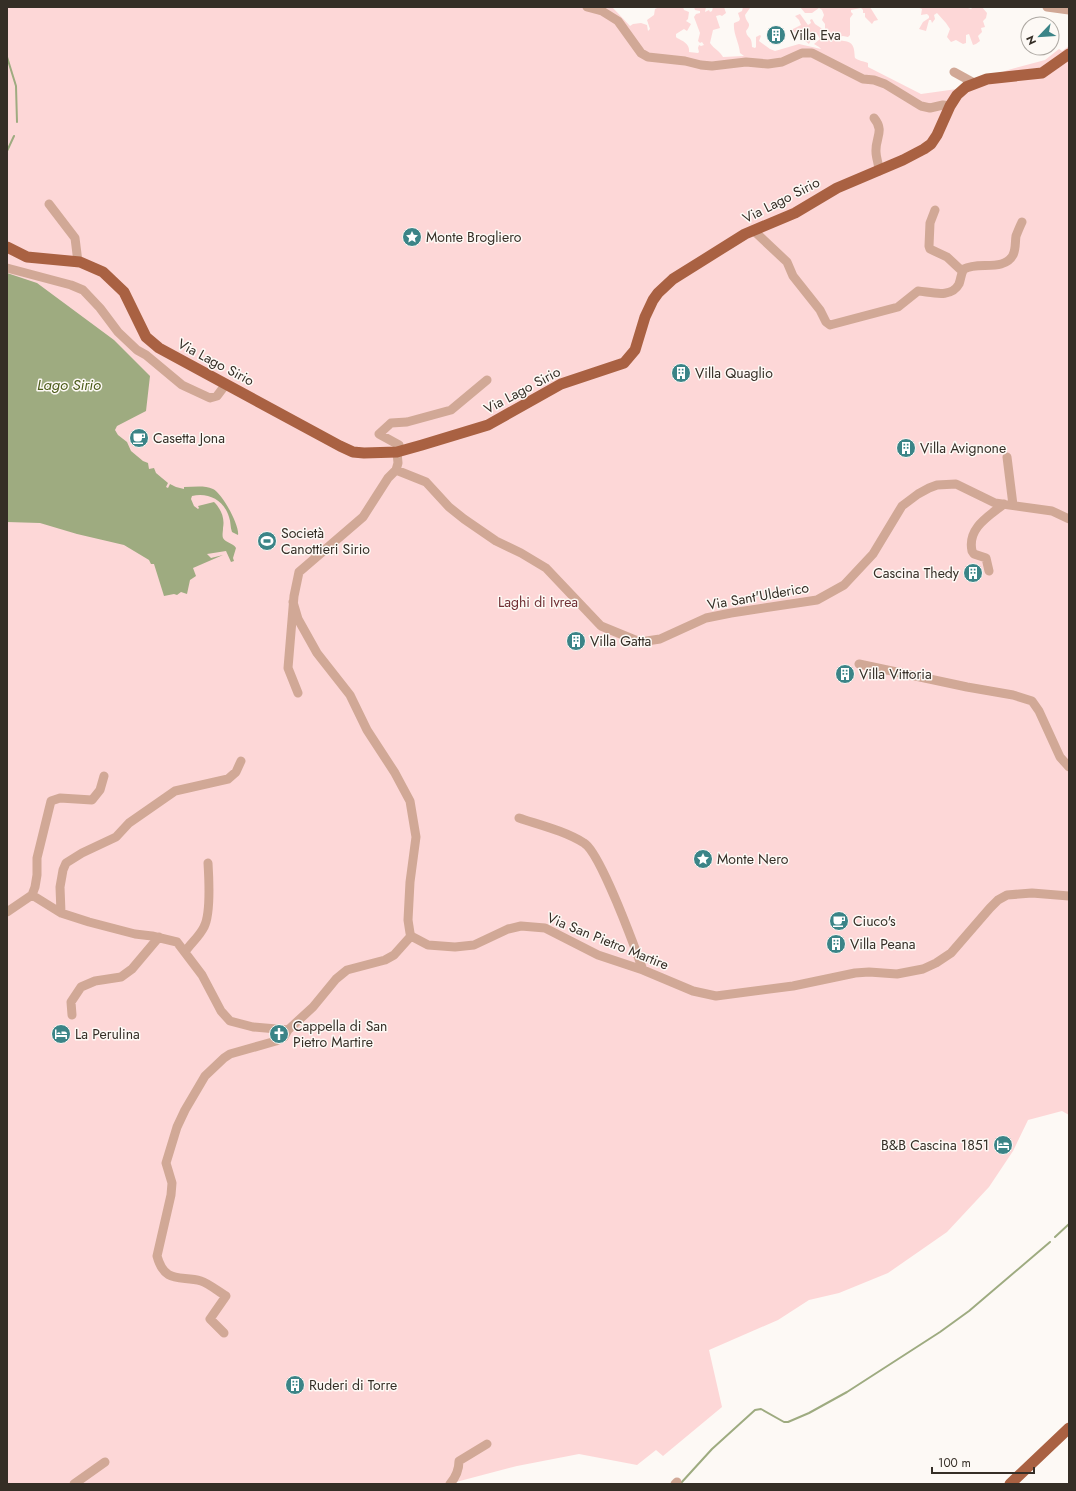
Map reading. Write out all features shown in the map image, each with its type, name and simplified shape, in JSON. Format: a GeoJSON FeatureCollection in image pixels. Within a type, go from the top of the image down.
{"type":"FeatureCollection","features":[{"type":"Feature","properties":{"kind":"main road","name":"Via Lago Sirio"},"geometry":{"type":"LineString","coordinates":[[7,248],[27,257],[78,262],[103,272],[124,292],[146,337],[159,348],[354,452],[397,452],[488,425],[561,384],[624,363],[635,350],[649,307],[658,293],[672,279],[749,232],[795,213],[836,188],[910,157],[931,144],[942,126],[950,106],[957,95],[966,87],[987,79],[1042,73],[1069,54]]}},
{"type":"Feature","properties":{"kind":"main road"},"geometry":{"type":"LineString","coordinates":[[1010,1484],[1069,1428]]}},
{"type":"Feature","properties":{"kind":"street"},"geometry":{"type":"LineString","coordinates":[[587,7],[602,11],[618,21],[641,53],[648,58],[685,61],[712,66],[746,62],[768,64],[782,62],[802,53],[812,53],[858,77],[885,84],[921,106],[930,108],[943,105],[950,106]]}},
{"type":"Feature","properties":{"kind":"street"},"geometry":{"type":"LineString","coordinates":[[1047,7],[1069,10]]}},
{"type":"Feature","properties":{"kind":"street"},"geometry":{"type":"LineString","coordinates":[[954,72],[974,83]]}},
{"type":"Feature","properties":{"kind":"street"},"geometry":{"type":"LineString","coordinates":[[874,118],[878,122],[880,134],[876,153],[879,171]]}},
{"type":"Feature","properties":{"kind":"street"},"geometry":{"type":"LineString","coordinates":[[49,204],[75,238],[78,262]]}},
{"type":"Feature","properties":{"kind":"street"},"geometry":{"type":"LineString","coordinates":[[935,210],[930,223],[930,249],[946,257],[964,269],[972,265],[993,265],[1004,263],[1010,259],[1014,252],[1017,235],[1022,222]]}},
{"type":"Feature","properties":{"kind":"street"},"geometry":{"type":"LineString","coordinates":[[749,232],[787,262],[793,276],[830,325],[859,316],[898,307],[921,288],[941,294],[954,290],[958,286],[962,267]]}},
{"type":"Feature","properties":{"kind":"street"},"geometry":{"type":"LineString","coordinates":[[7,268],[72,285],[83,290],[100,308],[118,332],[137,350],[146,355],[182,385],[210,398],[217,396],[223,388]]}},
{"type":"Feature","properties":{"kind":"street"},"geometry":{"type":"LineString","coordinates":[[298,693],[288,668],[294,602],[300,571],[353,527],[363,516],[388,478],[396,470],[399,445],[379,434],[391,423],[407,422],[451,410],[487,380]]}},
{"type":"Feature","properties":{"kind":"street"},"geometry":{"type":"LineString","coordinates":[[990,571],[986,558],[974,554],[972,551],[972,538],[975,530],[981,523],[1009,505],[1006,457]]}},
{"type":"Feature","properties":{"kind":"street","name":"Via Sant'Ulderico"},"geometry":{"type":"LineString","coordinates":[[396,470],[426,482],[449,507],[464,519],[496,541],[521,553],[546,568],[601,626],[640,642],[660,639],[706,618],[817,600],[844,585],[873,554],[902,506],[918,494],[937,485],[956,484],[996,503],[1052,511],[1069,519]]}},
{"type":"Feature","properties":{"kind":"street"},"geometry":{"type":"LineString","coordinates":[[224,1333],[210,1319],[226,1296],[203,1282],[175,1278],[159,1265],[157,1256],[171,1195],[172,1183],[166,1163],[182,1116],[205,1076],[224,1058],[230,1054],[276,1041],[284,1037],[288,1030],[312,1007],[336,978],[347,970],[385,960],[394,955],[411,936],[408,920],[410,882],[416,837],[410,801],[395,773],[367,730],[350,695],[318,653],[298,619],[294,602]]}},
{"type":"Feature","properties":{"kind":"street"},"geometry":{"type":"LineString","coordinates":[[859,664],[967,687],[1013,695],[1032,702],[1038,710],[1060,757],[1069,767]]}},
{"type":"Feature","properties":{"kind":"street"},"geometry":{"type":"LineString","coordinates":[[61,913],[60,887],[63,870],[66,863],[82,853],[116,837],[129,823],[175,791],[228,779],[236,772],[242,761]]}},
{"type":"Feature","properties":{"kind":"street"},"geometry":{"type":"LineString","coordinates":[[7,912],[32,895],[37,875],[39,843],[51,801],[60,798],[92,800],[100,790],[104,776]]}},
{"type":"Feature","properties":{"kind":"street"},"geometry":{"type":"LineString","coordinates":[[519,818],[561,832],[586,843],[599,863],[612,892],[642,970]]}},
{"type":"Feature","properties":{"kind":"street"},"geometry":{"type":"LineString","coordinates":[[185,952],[199,936],[205,925],[209,897],[208,863]]}},
{"type":"Feature","properties":{"kind":"street","name":"Via San Pietro Martire"},"geometry":{"type":"LineString","coordinates":[[411,936],[428,945],[455,947],[474,945],[521,926],[545,928],[598,955],[642,970],[693,991],[716,996],[785,988],[854,973],[910,973],[936,963],[951,953],[998,900],[1007,896],[1032,893],[1069,896]]}},
{"type":"Feature","properties":{"kind":"street"},"geometry":{"type":"LineString","coordinates":[[32,895],[61,913],[113,928],[177,942],[202,975],[221,1011],[230,1021],[253,1027],[288,1030]]}},
{"type":"Feature","properties":{"kind":"street"},"geometry":{"type":"LineString","coordinates":[[72,1015],[71,1002],[80,987],[95,981],[121,977],[132,969],[159,937]]}},
{"type":"Feature","properties":{"kind":"street"},"geometry":{"type":"LineString","coordinates":[[450,1484],[459,1468],[459,1461],[487,1444]]}},
{"type":"Feature","properties":{"kind":"street"},"geometry":{"type":"LineString","coordinates":[[77,1483],[105,1462]]}},
{"type":"Feature","properties":{"kind":"green space","name":"Laghi di Ivrea"},"geometry":{"type":"Polygon","coordinates":[[[7,7],[609,7],[613,8],[630,26],[641,23],[647,25],[648,31],[650,29],[647,20],[654,15],[655,9],[683,7],[684,10],[689,12],[688,19],[686,21],[691,24],[687,31],[684,29],[676,34],[676,37],[687,45],[689,52],[698,53],[699,45],[704,45],[702,42],[700,43],[698,41],[700,33],[694,17],[696,14],[700,13],[700,11],[695,10],[694,7],[706,7],[705,12],[709,10],[710,12],[712,11],[713,7],[724,7],[726,13],[722,16],[716,16],[720,28],[713,30],[710,43],[723,57],[744,56],[740,53],[734,31],[734,23],[739,21],[740,19],[738,13],[742,11],[743,7],[755,7],[750,8],[745,15],[749,24],[746,31],[752,47],[756,47],[756,37],[760,35],[759,41],[775,51],[799,44],[821,49],[814,44],[820,39],[816,32],[813,33],[809,44],[793,31],[793,29],[801,25],[795,16],[800,14],[808,25],[811,23],[810,20],[812,19],[815,24],[824,30],[824,34],[828,35],[834,40],[850,43],[854,49],[855,58],[868,63],[868,67],[921,94],[957,89],[1008,70],[1045,60],[1050,56],[1060,56],[1060,50],[1062,51],[1069,46],[1069,1115],[1062,1111],[1028,1120],[1013,1151],[989,1187],[947,1232],[888,1273],[839,1293],[809,1300],[778,1320],[709,1350],[722,1407],[663,1456],[656,1450],[637,1465],[579,1454],[517,1466],[452,1484],[7,1484],[7,7]]]}},
{"type":"Feature","properties":{"kind":"green space"},"geometry":{"type":"Polygon","coordinates":[[[800,7],[870,7],[878,20],[874,21],[872,24],[865,17],[865,13],[863,13],[861,8],[851,10],[853,14],[850,18],[850,35],[848,37],[837,37],[825,29],[825,24],[822,20],[824,15],[822,10],[819,8],[812,13],[805,13],[800,7]]]}},
{"type":"Feature","properties":{"kind":"green space"},"geometry":{"type":"Polygon","coordinates":[[[917,7],[965,7],[971,9],[973,7],[982,7],[987,13],[986,18],[983,21],[985,27],[981,28],[982,32],[978,36],[980,41],[973,45],[969,34],[966,35],[966,43],[963,44],[956,40],[951,42],[947,37],[950,29],[937,13],[934,15],[935,19],[932,23],[931,20],[929,20],[926,31],[919,29],[923,22],[929,18],[929,16],[927,14],[921,15],[922,9],[917,7]]]}},
{"type":"Feature","properties":{"kind":"water","name":"Lago Sirio"},"geometry":{"type":"Polygon","coordinates":[[[7,273],[37,283],[114,340],[150,376],[146,411],[117,426],[115,430],[118,435],[127,442],[131,451],[143,461],[148,463],[149,469],[154,468],[156,473],[168,483],[166,487],[168,488],[170,484],[184,489],[184,487],[199,486],[213,489],[217,492],[230,510],[238,531],[238,535],[232,532],[227,511],[219,502],[209,496],[192,496],[191,499],[194,506],[198,509],[198,506],[214,502],[223,517],[223,538],[236,548],[233,558],[234,561],[231,562],[226,551],[207,554],[211,558],[223,555],[193,568],[196,576],[190,580],[187,594],[181,592],[177,595],[174,594],[164,596],[154,564],[151,564],[149,560],[124,545],[77,534],[40,523],[7,522],[7,273]]]}},
{"type":"Feature","properties":{"kind":"waterway"},"geometry":{"type":"LineString","coordinates":[[7,57],[16,86],[17,122]]}},
{"type":"Feature","properties":{"kind":"waterway"},"geometry":{"type":"LineString","coordinates":[[7,151],[14,136]]}},
{"type":"Feature","properties":{"kind":"waterway"},"geometry":{"type":"LineString","coordinates":[[1055,1237],[1069,1224]]}},
{"type":"Feature","properties":{"kind":"waterway"},"geometry":{"type":"LineString","coordinates":[[681,1483],[712,1449],[755,1410],[761,1409],[784,1422],[788,1422],[809,1413],[847,1392],[940,1332],[969,1311],[1050,1242]]}},
{"type":"Feature","properties":{"kind":"place","name":"Villa Eva"},"geometry":{"type":"Point","coordinates":[776,35]}},
{"type":"Feature","properties":{"kind":"place","name":"Monte Brogliero"},"geometry":{"type":"Point","coordinates":[412,237]}},
{"type":"Feature","properties":{"kind":"place","name":"Villa Quaglio"},"geometry":{"type":"Point","coordinates":[681,373]}},
{"type":"Feature","properties":{"kind":"place","name":"Casetta Jona"},"geometry":{"type":"Point","coordinates":[139,438]}},
{"type":"Feature","properties":{"kind":"place","name":"Villa Avignone"},"geometry":{"type":"Point","coordinates":[906,448]}},
{"type":"Feature","properties":{"kind":"place","name":"Società Canottieri Sirio"},"geometry":{"type":"Point","coordinates":[267,541]}},
{"type":"Feature","properties":{"kind":"place","name":"Cascina Thedy"},"geometry":{"type":"Point","coordinates":[973,573]}},
{"type":"Feature","properties":{"kind":"place","name":"Villa Gatta"},"geometry":{"type":"Point","coordinates":[576,641]}},
{"type":"Feature","properties":{"kind":"place","name":"Villa Vittoria"},"geometry":{"type":"Point","coordinates":[845,674]}},
{"type":"Feature","properties":{"kind":"place","name":"Monte Nero"},"geometry":{"type":"Point","coordinates":[703,859]}},
{"type":"Feature","properties":{"kind":"place","name":"Ciuco's"},"geometry":{"type":"Point","coordinates":[839,921]}},
{"type":"Feature","properties":{"kind":"place","name":"Villa Peana"},"geometry":{"type":"Point","coordinates":[836,944]}},
{"type":"Feature","properties":{"kind":"place","name":"La Perulina"},"geometry":{"type":"Point","coordinates":[61,1034]}},
{"type":"Feature","properties":{"kind":"place","name":"Cappella di San Pietro Martire"},"geometry":{"type":"Point","coordinates":[279,1034]}},
{"type":"Feature","properties":{"kind":"place","name":"B&B Cascina 1851"},"geometry":{"type":"Point","coordinates":[1003,1145]}},
{"type":"Feature","properties":{"kind":"place","name":"Ruderi di Torre"},"geometry":{"type":"Point","coordinates":[295,1385]}}]}
